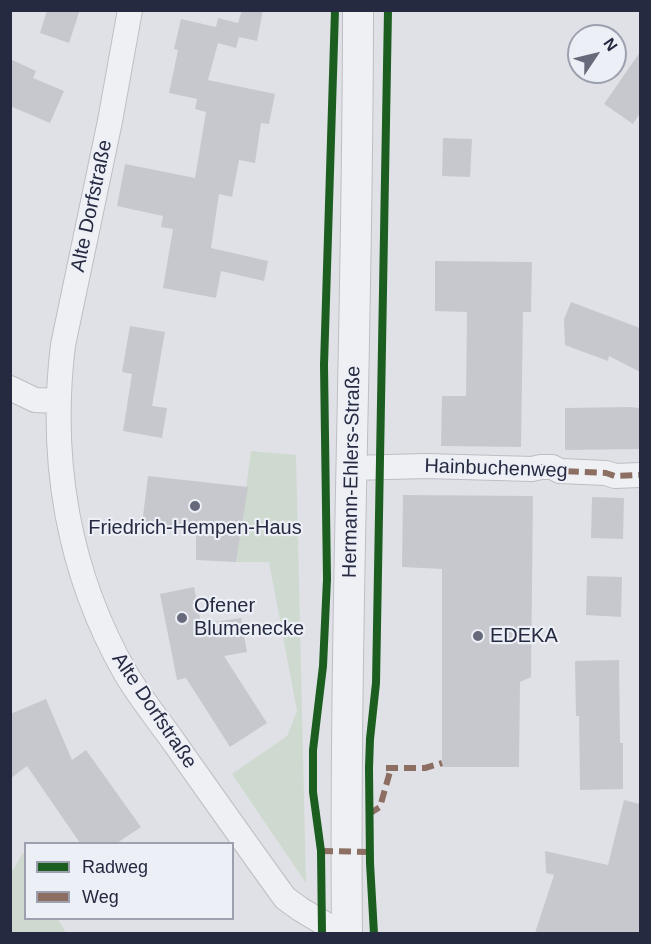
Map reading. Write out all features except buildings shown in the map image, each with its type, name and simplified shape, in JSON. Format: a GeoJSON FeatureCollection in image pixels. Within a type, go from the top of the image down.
{"type":"FeatureCollection","features":[{"type":"Feature","properties":{"kind":"street","name":"Alte Dorfstraße"},"geometry":{"type":"LineString","coordinates":[[130,10],[110,121],[63,345],[57,433],[66,511],[74,546],[98,616],[127,676],[285,898],[342,933]]}},
{"type":"Feature","properties":{"kind":"street","name":"Hermann-Ehlers-Straße"},"geometry":{"type":"LineString","coordinates":[[347,933],[346,794],[358,194],[358,10]]}},
{"type":"Feature","properties":{"kind":"street"},"geometry":{"type":"LineString","coordinates":[[10,388],[35,400],[58,402]]}},
{"type":"Feature","properties":{"kind":"street","name":"Hainbuchenweg"},"geometry":{"type":"LineString","coordinates":[[351,468],[426,466],[532,469],[552,467],[560,471],[606,473],[615,476],[640,475]]}},
{"type":"Feature","properties":{"kind":"shaded area"},"geometry":{"type":"Polygon","coordinates":[[[251,451],[296,455],[306,883],[232,774],[287,736],[297,711],[269,562],[236,562],[251,451]]]}},
{"type":"Feature","properties":{"kind":"shaded area"},"geometry":{"type":"Polygon","coordinates":[[[23,853],[24,920],[59,920],[66,933],[11,933],[11,873],[23,853]]]}},
{"type":"Feature","properties":{"kind":"marked path"},"geometry":{"type":"LineString","coordinates":[[532,469],[552,467],[560,471],[606,473],[615,476],[640,475]]}},
{"type":"Feature","properties":{"kind":"marked path"},"geometry":{"type":"LineString","coordinates":[[386,768],[425,768],[442,763]]}},
{"type":"Feature","properties":{"kind":"marked path"},"geometry":{"type":"LineString","coordinates":[[369,814],[380,807],[391,768]]}},
{"type":"Feature","properties":{"kind":"marked path"},"geometry":{"type":"LineString","coordinates":[[321,851],[370,852]]}},
{"type":"Feature","properties":{"kind":"cycle path"},"geometry":{"type":"LineString","coordinates":[[322,934],[321,851],[313,792],[313,750],[323,666],[327,579],[324,365],[335,10]]}},
{"type":"Feature","properties":{"kind":"cycle path"},"geometry":{"type":"LineString","coordinates":[[374,934],[370,863],[369,768],[376,683],[388,10]]}},
{"type":"Feature","properties":{"kind":"place","name":"Friedrich-Hempen-Haus"},"geometry":{"type":"Point","coordinates":[195,506]}},
{"type":"Feature","properties":{"kind":"place","name":"Ofener Blumenecke"},"geometry":{"type":"Point","coordinates":[182,618]}},
{"type":"Feature","properties":{"kind":"place","name":"EDEKA"},"geometry":{"type":"Point","coordinates":[478,636]}}]}
